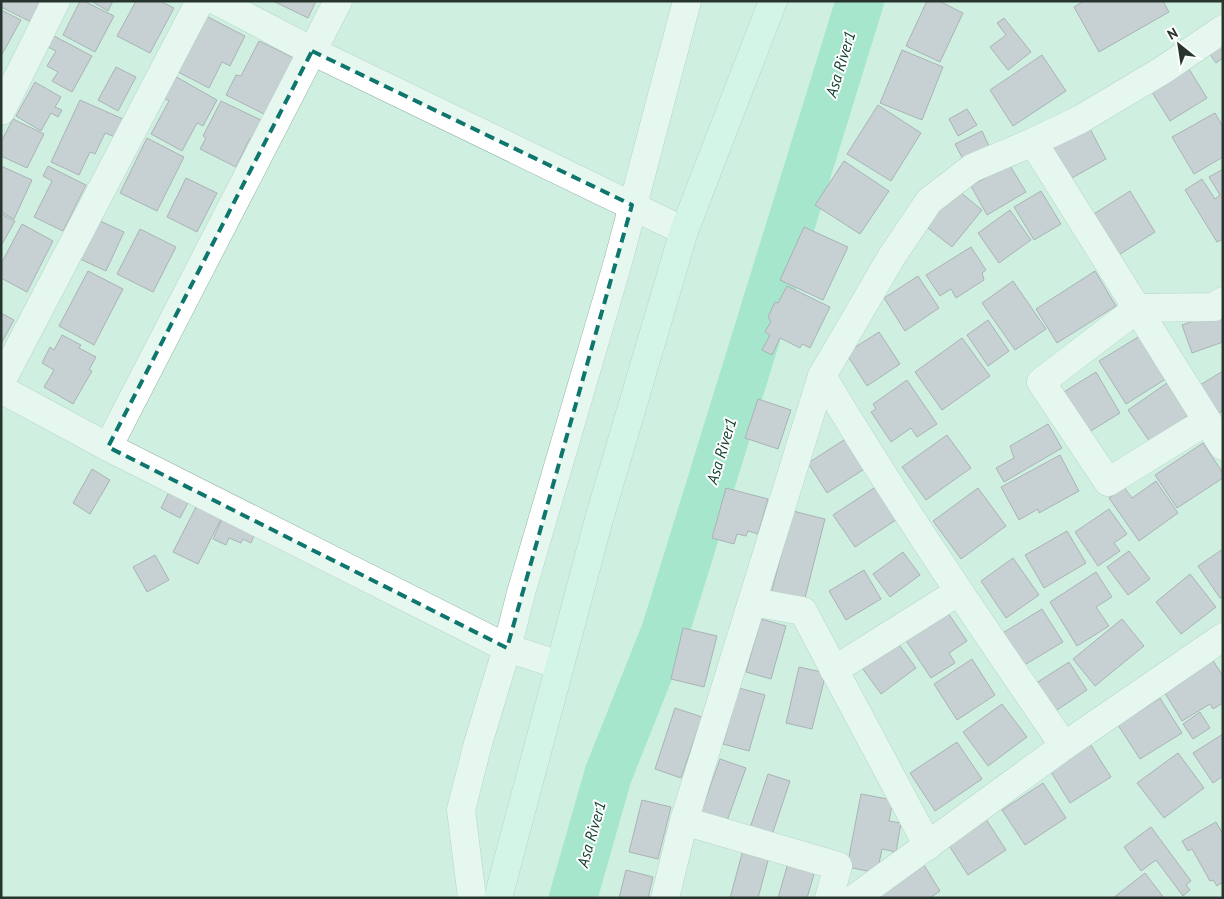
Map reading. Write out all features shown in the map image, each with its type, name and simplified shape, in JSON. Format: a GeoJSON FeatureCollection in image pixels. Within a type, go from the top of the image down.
{"type":"FeatureCollection","features":[{"type":"Feature","properties":{"kind":"street"},"geometry":{"type":"LineString","coordinates":[[1,111],[56,1]]}},
{"type":"Feature","properties":{"kind":"street"},"geometry":{"type":"LineString","coordinates":[[1,382],[200,1]]}},
{"type":"Feature","properties":{"kind":"street"},"geometry":{"type":"LineString","coordinates":[[217,1],[312,51],[684,231]]}},
{"type":"Feature","properties":{"kind":"street"},"geometry":{"type":"LineString","coordinates":[[108,447],[338,1]]}},
{"type":"Feature","properties":{"kind":"street"},"geometry":{"type":"LineString","coordinates":[[472,898],[462,810],[477,747],[508,648],[521,593],[618,262],[687,1]]}},
{"type":"Feature","properties":{"kind":"street"},"geometry":{"type":"LineString","coordinates":[[498,898],[599,519],[684,231],[773,1]]}},
{"type":"Feature","properties":{"kind":"street"},"geometry":{"type":"LineString","coordinates":[[665,898],[684,821],[822,376],[892,256],[930,201],[972,168],[1034,142],[1081,119],[1163,70],[1223,29]]}},
{"type":"Feature","properties":{"kind":"street"},"geometry":{"type":"LineString","coordinates":[[1034,142],[1223,446]]}},
{"type":"Feature","properties":{"kind":"street"},"geometry":{"type":"LineString","coordinates":[[1207,421],[1108,482],[1041,382],[1138,308],[1214,307],[1223,301]]}},
{"type":"Feature","properties":{"kind":"street"},"geometry":{"type":"LineString","coordinates":[[822,376],[866,450],[958,592],[1064,746]]}},
{"type":"Feature","properties":{"kind":"street"},"geometry":{"type":"LineString","coordinates":[[1,390],[108,447],[508,648],[560,665]]}},
{"type":"Feature","properties":{"kind":"street"},"geometry":{"type":"LineString","coordinates":[[834,670],[958,592]]}},
{"type":"Feature","properties":{"kind":"street"},"geometry":{"type":"LineString","coordinates":[[752,602],[803,611],[928,846]]}},
{"type":"Feature","properties":{"kind":"street"},"geometry":{"type":"LineString","coordinates":[[856,898],[1064,746],[1223,637]]}},
{"type":"Feature","properties":{"kind":"street"},"geometry":{"type":"LineString","coordinates":[[684,821],[838,866],[829,898]]}},
{"type":"Feature","properties":{"kind":"highlighted area"},"geometry":{"type":"Polygon","coordinates":[[[312,51],[632,205],[507,648],[108,447],[312,51]]]}},
{"type":"Feature","properties":{"kind":"building"},"geometry":{"type":"Polygon","coordinates":[[[1,1],[41,1],[31,22],[1,7],[1,1]]]}},
{"type":"Feature","properties":{"kind":"building"},"geometry":{"type":"Polygon","coordinates":[[[80,1],[84,1],[114,16],[95,52],[63,35],[80,1]]]}},
{"type":"Feature","properties":{"kind":"building"},"geometry":{"type":"Polygon","coordinates":[[[91,1],[113,1],[108,11],[91,1]]]}},
{"type":"Feature","properties":{"kind":"building"},"geometry":{"type":"Polygon","coordinates":[[[136,1],[160,1],[174,8],[150,53],[117,36],[136,1]]]}},
{"type":"Feature","properties":{"kind":"building"},"geometry":{"type":"Polygon","coordinates":[[[273,1],[316,1],[308,18],[273,1]]]}},
{"type":"Feature","properties":{"kind":"building"},"geometry":{"type":"Polygon","coordinates":[[[927,1],[939,1],[963,13],[940,62],[906,46],[927,1]]]}},
{"type":"Feature","properties":{"kind":"building"},"geometry":{"type":"Polygon","coordinates":[[[1084,1],[1163,1],[1169,12],[1099,52],[1074,7],[1084,1]]]}},
{"type":"Feature","properties":{"kind":"building"},"geometry":{"type":"Polygon","coordinates":[[[1,10],[21,20],[1,56],[1,10]]]}},
{"type":"Feature","properties":{"kind":"building"},"geometry":{"type":"Polygon","coordinates":[[[206,16],[245,36],[230,66],[222,62],[209,88],[178,72],[206,16]]]}},
{"type":"Feature","properties":{"kind":"building"},"geometry":{"type":"Polygon","coordinates":[[[1004,18],[1031,52],[1008,70],[990,47],[1006,35],[997,23],[1004,18]]]}},
{"type":"Feature","properties":{"kind":"building"},"geometry":{"type":"Polygon","coordinates":[[[54,36],[92,56],[72,92],[52,81],[58,72],[47,66],[56,51],[48,47],[54,36]]]}},
{"type":"Feature","properties":{"kind":"building"},"geometry":{"type":"Polygon","coordinates":[[[1223,39],[1223,58],[1216,63],[1207,50],[1223,39]]]}},
{"type":"Feature","properties":{"kind":"building"},"geometry":{"type":"Polygon","coordinates":[[[259,41],[294,58],[266,115],[226,95],[236,75],[241,76],[259,41]]]}},
{"type":"Feature","properties":{"kind":"building"},"geometry":{"type":"Polygon","coordinates":[[[902,50],[943,67],[922,120],[880,103],[902,50]]]}},
{"type":"Feature","properties":{"kind":"building"},"geometry":{"type":"Polygon","coordinates":[[[1042,55],[1066,91],[1013,126],[990,90],[1042,55]]]}},
{"type":"Feature","properties":{"kind":"building"},"geometry":{"type":"Polygon","coordinates":[[[1184,61],[1207,98],[1170,121],[1150,89],[1184,61]]]}},
{"type":"Feature","properties":{"kind":"building"},"geometry":{"type":"Polygon","coordinates":[[[116,67],[136,77],[118,111],[98,100],[116,67]]]}},
{"type":"Feature","properties":{"kind":"building"},"geometry":{"type":"Polygon","coordinates":[[[173,75],[217,100],[203,126],[197,123],[182,151],[151,134],[169,101],[161,96],[173,75]]]}},
{"type":"Feature","properties":{"kind":"building"},"geometry":{"type":"Polygon","coordinates":[[[35,82],[61,97],[55,107],[62,110],[58,117],[51,113],[41,131],[16,116],[35,82]]]}},
{"type":"Feature","properties":{"kind":"building"},"geometry":{"type":"Polygon","coordinates":[[[80,100],[123,119],[115,137],[105,133],[95,154],[90,152],[79,175],[51,162],[80,100]]]}},
{"type":"Feature","properties":{"kind":"building"},"geometry":{"type":"Polygon","coordinates":[[[221,101],[265,122],[255,141],[250,138],[236,167],[200,149],[206,138],[203,136],[221,101]]]}},
{"type":"Feature","properties":{"kind":"building"},"geometry":{"type":"Polygon","coordinates":[[[878,105],[921,133],[891,181],[847,154],[878,105]]]}},
{"type":"Feature","properties":{"kind":"building"},"geometry":{"type":"Polygon","coordinates":[[[967,109],[977,125],[958,136],[949,119],[967,109]]]}},
{"type":"Feature","properties":{"kind":"building"},"geometry":{"type":"Polygon","coordinates":[[[1215,113],[1223,127],[1223,157],[1194,174],[1172,137],[1215,113]]]}},
{"type":"Feature","properties":{"kind":"building"},"geometry":{"type":"Polygon","coordinates":[[[13,119],[44,134],[27,168],[1,156],[1,142],[13,119]]]}},
{"type":"Feature","properties":{"kind":"building"},"geometry":{"type":"Polygon","coordinates":[[[1089,127],[1106,159],[1070,179],[1052,148],[1089,127]]]}},
{"type":"Feature","properties":{"kind":"building"},"geometry":{"type":"Polygon","coordinates":[[[982,131],[990,148],[964,161],[955,144],[982,131]]]}},
{"type":"Feature","properties":{"kind":"building"},"geometry":{"type":"Polygon","coordinates":[[[147,138],[184,157],[157,211],[120,193],[147,138]]]}},
{"type":"Feature","properties":{"kind":"building"},"geometry":{"type":"Polygon","coordinates":[[[844,161],[889,191],[860,234],[815,205],[844,161]]]}},
{"type":"Feature","properties":{"kind":"building"},"geometry":{"type":"Polygon","coordinates":[[[1009,164],[1026,192],[987,215],[971,186],[1009,164]]]}},
{"type":"Feature","properties":{"kind":"building"},"geometry":{"type":"Polygon","coordinates":[[[1,166],[32,180],[14,219],[1,212],[1,166]]]}},
{"type":"Feature","properties":{"kind":"building"},"geometry":{"type":"Polygon","coordinates":[[[48,166],[86,185],[63,231],[34,217],[52,181],[43,176],[48,166]]]}},
{"type":"Feature","properties":{"kind":"building"},"geometry":{"type":"Polygon","coordinates":[[[1223,169],[1223,239],[1217,242],[1185,190],[1202,179],[1215,199],[1220,195],[1209,177],[1223,169]]]}},
{"type":"Feature","properties":{"kind":"building"},"geometry":{"type":"Polygon","coordinates":[[[186,178],[217,193],[197,232],[167,217],[186,178]]]}},
{"type":"Feature","properties":{"kind":"building"},"geometry":{"type":"Polygon","coordinates":[[[954,187],[982,210],[952,247],[924,225],[954,187]]]}},
{"type":"Feature","properties":{"kind":"building"},"geometry":{"type":"Polygon","coordinates":[[[1041,191],[1061,224],[1034,240],[1014,207],[1041,191]]]}},
{"type":"Feature","properties":{"kind":"building"},"geometry":{"type":"Polygon","coordinates":[[[1130,191],[1155,232],[1114,258],[1089,217],[1130,191]]]}},
{"type":"Feature","properties":{"kind":"building"},"geometry":{"type":"Polygon","coordinates":[[[1010,210],[1031,240],[999,263],[978,233],[1010,210]]]}},
{"type":"Feature","properties":{"kind":"building"},"geometry":{"type":"Polygon","coordinates":[[[1,214],[15,221],[1,246],[1,214]]]}},
{"type":"Feature","properties":{"kind":"building"},"geometry":{"type":"Polygon","coordinates":[[[98,220],[124,232],[106,271],[80,259],[98,220]]]}},
{"type":"Feature","properties":{"kind":"building"},"geometry":{"type":"Polygon","coordinates":[[[22,224],[53,241],[27,292],[1,278],[1,264],[22,224]]]}},
{"type":"Feature","properties":{"kind":"building"},"geometry":{"type":"Polygon","coordinates":[[[804,227],[848,247],[823,300],[780,280],[804,227]]]}},
{"type":"Feature","properties":{"kind":"building"},"geometry":{"type":"Polygon","coordinates":[[[140,229],[176,247],[153,292],[117,274],[140,229]]]}},
{"type":"Feature","properties":{"kind":"building"},"geometry":{"type":"Polygon","coordinates":[[[971,247],[986,270],[982,273],[984,280],[956,298],[951,289],[940,296],[926,275],[971,247]]]}},
{"type":"Feature","properties":{"kind":"building"},"geometry":{"type":"Polygon","coordinates":[[[88,271],[123,289],[94,345],[59,326],[88,271]]]}},
{"type":"Feature","properties":{"kind":"building"},"geometry":{"type":"Polygon","coordinates":[[[1095,271],[1116,306],[1057,343],[1036,309],[1095,271]]]}},
{"type":"Feature","properties":{"kind":"building"},"geometry":{"type":"Polygon","coordinates":[[[918,276],[939,308],[905,331],[884,298],[918,276]]]}},
{"type":"Feature","properties":{"kind":"building"},"geometry":{"type":"Polygon","coordinates":[[[1013,281],[1046,329],[1015,350],[982,303],[1013,281]]]}},
{"type":"Feature","properties":{"kind":"building"},"geometry":{"type":"Polygon","coordinates":[[[787,286],[830,307],[810,348],[802,344],[800,348],[780,338],[772,355],[762,350],[770,335],[765,332],[771,321],[768,317],[775,302],[778,303],[787,286]]]}},
{"type":"Feature","properties":{"kind":"building"},"geometry":{"type":"Polygon","coordinates":[[[1223,310],[1223,342],[1192,353],[1182,325],[1223,310]]]}},
{"type":"Feature","properties":{"kind":"building"},"geometry":{"type":"Polygon","coordinates":[[[1,313],[14,320],[1,344],[1,313]]]}},
{"type":"Feature","properties":{"kind":"building"},"geometry":{"type":"Polygon","coordinates":[[[988,320],[1009,351],[988,366],[967,335],[988,320]]]}},
{"type":"Feature","properties":{"kind":"building"},"geometry":{"type":"Polygon","coordinates":[[[879,332],[900,364],[867,386],[846,353],[879,332]]]}},
{"type":"Feature","properties":{"kind":"building"},"geometry":{"type":"Polygon","coordinates":[[[1143,334],[1169,377],[1126,404],[1099,361],[1143,334]]]}},
{"type":"Feature","properties":{"kind":"building"},"geometry":{"type":"Polygon","coordinates":[[[62,335],[81,345],[79,348],[96,357],[89,370],[92,371],[73,404],[44,387],[54,370],[42,363],[50,347],[54,350],[62,335]]]}},
{"type":"Feature","properties":{"kind":"building"},"geometry":{"type":"Polygon","coordinates":[[[962,338],[990,376],[942,410],[915,372],[962,338]]]}},
{"type":"Feature","properties":{"kind":"building"},"geometry":{"type":"Polygon","coordinates":[[[1223,371],[1223,411],[1218,413],[1200,385],[1223,371]]]}},
{"type":"Feature","properties":{"kind":"building"},"geometry":{"type":"Polygon","coordinates":[[[1096,372],[1120,413],[1086,434],[1062,393],[1096,372]]]}},
{"type":"Feature","properties":{"kind":"building"},"geometry":{"type":"Polygon","coordinates":[[[907,380],[937,424],[917,437],[911,428],[891,442],[871,412],[876,409],[873,404],[907,380]]]}},
{"type":"Feature","properties":{"kind":"building"},"geometry":{"type":"Polygon","coordinates":[[[1167,383],[1189,415],[1150,442],[1128,410],[1167,383]]]}},
{"type":"Feature","properties":{"kind":"building"},"geometry":{"type":"Polygon","coordinates":[[[758,399],[791,410],[778,449],[745,438],[758,399]]]}},
{"type":"Feature","properties":{"kind":"building"},"geometry":{"type":"Polygon","coordinates":[[[1048,424],[1062,448],[1004,482],[996,468],[1014,458],[1010,446],[1048,424]]]}},
{"type":"Feature","properties":{"kind":"building"},"geometry":{"type":"Polygon","coordinates":[[[947,435],[971,468],[926,500],[902,467],[947,435]]]}},
{"type":"Feature","properties":{"kind":"building"},"geometry":{"type":"Polygon","coordinates":[[[847,438],[866,468],[827,493],[808,463],[847,438]]]}},
{"type":"Feature","properties":{"kind":"building"},"geometry":{"type":"Polygon","coordinates":[[[1203,443],[1223,473],[1223,478],[1177,508],[1155,475],[1203,443]]]}},
{"type":"Feature","properties":{"kind":"building"},"geometry":{"type":"Polygon","coordinates":[[[1060,455],[1079,491],[1039,513],[1038,509],[1019,520],[1001,487],[1060,455]]]}},
{"type":"Feature","properties":{"kind":"building"},"geometry":{"type":"Polygon","coordinates":[[[92,469],[110,480],[90,514],[73,503],[92,469]]]}},
{"type":"Feature","properties":{"kind":"building"},"geometry":{"type":"Polygon","coordinates":[[[1156,481],[1178,513],[1139,541],[1109,498],[1124,487],[1132,498],[1156,481]]]}},
{"type":"Feature","properties":{"kind":"building"},"geometry":{"type":"Polygon","coordinates":[[[877,486],[899,518],[855,547],[833,515],[877,486]]]}},
{"type":"Feature","properties":{"kind":"building"},"geometry":{"type":"Polygon","coordinates":[[[171,488],[191,497],[180,518],[161,508],[171,488]]]}},
{"type":"Feature","properties":{"kind":"building"},"geometry":{"type":"Polygon","coordinates":[[[726,488],[768,499],[758,534],[748,531],[746,536],[737,534],[734,544],[712,538],[726,488]]]}},
{"type":"Feature","properties":{"kind":"building"},"geometry":{"type":"Polygon","coordinates":[[[978,488],[1006,526],[961,559],[933,521],[978,488]]]}},
{"type":"Feature","properties":{"kind":"building"},"geometry":{"type":"Polygon","coordinates":[[[197,505],[222,517],[198,564],[173,552],[197,505]]]}},
{"type":"Feature","properties":{"kind":"building"},"geometry":{"type":"Polygon","coordinates":[[[1109,509],[1127,534],[1114,543],[1120,551],[1098,566],[1075,532],[1109,509]]]}},
{"type":"Feature","properties":{"kind":"building"},"geometry":{"type":"Polygon","coordinates":[[[793,511],[825,519],[803,606],[770,597],[793,511]]]}},
{"type":"Feature","properties":{"kind":"building"},"geometry":{"type":"Polygon","coordinates":[[[225,512],[256,531],[251,543],[243,539],[241,543],[229,538],[226,545],[213,539],[225,512]]]}},
{"type":"Feature","properties":{"kind":"building"},"geometry":{"type":"Polygon","coordinates":[[[1067,531],[1086,563],[1044,588],[1025,555],[1067,531]]]}},
{"type":"Feature","properties":{"kind":"building"},"geometry":{"type":"Polygon","coordinates":[[[1223,549],[1223,597],[1220,598],[1198,566],[1223,549]]]}},
{"type":"Feature","properties":{"kind":"building"},"geometry":{"type":"Polygon","coordinates":[[[1129,551],[1150,579],[1128,595],[1107,567],[1129,551]]]}},
{"type":"Feature","properties":{"kind":"building"},"geometry":{"type":"Polygon","coordinates":[[[903,552],[920,575],[890,597],[873,574],[903,552]]]}},
{"type":"Feature","properties":{"kind":"building"},"geometry":{"type":"Polygon","coordinates":[[[155,555],[169,580],[147,592],[133,567],[155,555]]]}},
{"type":"Feature","properties":{"kind":"building"},"geometry":{"type":"Polygon","coordinates":[[[1013,558],[1039,595],[1006,618],[981,581],[1013,558]]]}},
{"type":"Feature","properties":{"kind":"building"},"geometry":{"type":"Polygon","coordinates":[[[864,570],[881,599],[846,620],[829,591],[864,570]]]}},
{"type":"Feature","properties":{"kind":"building"},"geometry":{"type":"Polygon","coordinates":[[[1096,572],[1112,597],[1096,607],[1109,626],[1077,646],[1050,602],[1096,572]]]}},
{"type":"Feature","properties":{"kind":"building"},"geometry":{"type":"Polygon","coordinates":[[[1190,574],[1216,607],[1181,634],[1156,602],[1190,574]]]}},
{"type":"Feature","properties":{"kind":"building"},"geometry":{"type":"Polygon","coordinates":[[[1042,609],[1063,642],[1021,667],[1001,634],[1042,609]]]}},
{"type":"Feature","properties":{"kind":"building"},"geometry":{"type":"Polygon","coordinates":[[[946,610],[967,641],[949,653],[955,663],[931,678],[901,633],[946,610]]]}},
{"type":"Feature","properties":{"kind":"building"},"geometry":{"type":"Polygon","coordinates":[[[761,619],[786,626],[771,679],[746,672],[761,619]]]}},
{"type":"Feature","properties":{"kind":"building"},"geometry":{"type":"Polygon","coordinates":[[[1122,619],[1144,646],[1095,686],[1073,659],[1122,619]]]}},
{"type":"Feature","properties":{"kind":"building"},"geometry":{"type":"Polygon","coordinates":[[[683,628],[717,636],[704,687],[671,679],[683,628]]]}},
{"type":"Feature","properties":{"kind":"building"},"geometry":{"type":"Polygon","coordinates":[[[897,642],[916,668],[881,694],[862,668],[897,642]]]}},
{"type":"Feature","properties":{"kind":"building"},"geometry":{"type":"Polygon","coordinates":[[[972,659],[995,695],[957,720],[934,684],[972,659]]]}},
{"type":"Feature","properties":{"kind":"building"},"geometry":{"type":"Polygon","coordinates":[[[1212,659],[1223,676],[1223,703],[1213,709],[1210,704],[1182,721],[1163,690],[1212,659]]]}},
{"type":"Feature","properties":{"kind":"building"},"geometry":{"type":"Polygon","coordinates":[[[1069,662],[1087,690],[1048,716],[1030,687],[1069,662]]]}},
{"type":"Feature","properties":{"kind":"building"},"geometry":{"type":"Polygon","coordinates":[[[799,667],[826,673],[812,729],[786,723],[799,667]]]}},
{"type":"Feature","properties":{"kind":"building"},"geometry":{"type":"Polygon","coordinates":[[[739,688],[765,695],[749,751],[723,744],[739,688]]]}},
{"type":"Feature","properties":{"kind":"building"},"geometry":{"type":"Polygon","coordinates":[[[1160,698],[1182,733],[1140,759],[1118,725],[1160,698]]]}},
{"type":"Feature","properties":{"kind":"building"},"geometry":{"type":"Polygon","coordinates":[[[1002,704],[1027,737],[988,766],[963,732],[1002,704]]]}},
{"type":"Feature","properties":{"kind":"building"},"geometry":{"type":"Polygon","coordinates":[[[675,708],[702,717],[681,778],[655,769],[675,708]]]}},
{"type":"Feature","properties":{"kind":"building"},"geometry":{"type":"Polygon","coordinates":[[[1200,712],[1210,728],[1193,739],[1183,724],[1200,712]]]}},
{"type":"Feature","properties":{"kind":"building"},"geometry":{"type":"Polygon","coordinates":[[[1223,734],[1223,776],[1213,783],[1193,753],[1223,734]]]}},
{"type":"Feature","properties":{"kind":"building"},"geometry":{"type":"Polygon","coordinates":[[[957,742],[982,779],[935,811],[910,773],[957,742]]]}},
{"type":"Feature","properties":{"kind":"building"},"geometry":{"type":"Polygon","coordinates":[[[1089,742],[1111,777],[1070,803],[1048,767],[1089,742]]]}},
{"type":"Feature","properties":{"kind":"building"},"geometry":{"type":"Polygon","coordinates":[[[1178,753],[1204,788],[1164,818],[1137,783],[1178,753]]]}},
{"type":"Feature","properties":{"kind":"building"},"geometry":{"type":"Polygon","coordinates":[[[720,759],[746,768],[727,821],[701,812],[720,759]]]}},
{"type":"Feature","properties":{"kind":"building"},"geometry":{"type":"Polygon","coordinates":[[[768,774],[790,781],[772,835],[750,828],[768,774]]]}},
{"type":"Feature","properties":{"kind":"building"},"geometry":{"type":"Polygon","coordinates":[[[1043,783],[1066,818],[1025,845],[1002,810],[1043,783]]]}},
{"type":"Feature","properties":{"kind":"building"},"geometry":{"type":"Polygon","coordinates":[[[861,794],[893,800],[889,821],[901,823],[896,852],[882,849],[877,873],[847,867],[861,794]]]}},
{"type":"Feature","properties":{"kind":"building"},"geometry":{"type":"Polygon","coordinates":[[[642,800],[671,807],[658,859],[629,852],[642,800]]]}},
{"type":"Feature","properties":{"kind":"building"},"geometry":{"type":"Polygon","coordinates":[[[984,816],[1006,850],[968,875],[946,841],[984,816]]]}},
{"type":"Feature","properties":{"kind":"building"},"geometry":{"type":"Polygon","coordinates":[[[1216,822],[1223,834],[1223,882],[1217,886],[1213,880],[1210,881],[1192,849],[1188,851],[1182,841],[1216,822]]]}},
{"type":"Feature","properties":{"kind":"building"},"geometry":{"type":"Polygon","coordinates":[[[1151,827],[1191,881],[1186,885],[1190,890],[1183,896],[1156,860],[1141,871],[1124,847],[1151,827]]]}},
{"type":"Feature","properties":{"kind":"building"},"geometry":{"type":"Polygon","coordinates":[[[743,850],[769,857],[758,898],[730,898],[743,850]]]}},
{"type":"Feature","properties":{"kind":"building"},"geometry":{"type":"Polygon","coordinates":[[[788,863],[815,871],[807,898],[778,898],[788,863]]]}},
{"type":"Feature","properties":{"kind":"building"},"geometry":{"type":"Polygon","coordinates":[[[924,865],[940,891],[930,898],[871,898],[924,865]]]}},
{"type":"Feature","properties":{"kind":"building"},"geometry":{"type":"Polygon","coordinates":[[[626,870],[653,877],[648,898],[619,898],[626,870]]]}},
{"type":"Feature","properties":{"kind":"building"},"geometry":{"type":"Polygon","coordinates":[[[1145,873],[1164,898],[1113,898],[1145,873]]]}},
{"type":"Feature","properties":{"kind":"waterway","name":"Asa River1"},"geometry":{"type":"LineString","coordinates":[[573,898],[608,775],[665,632],[860,1]]}}]}
